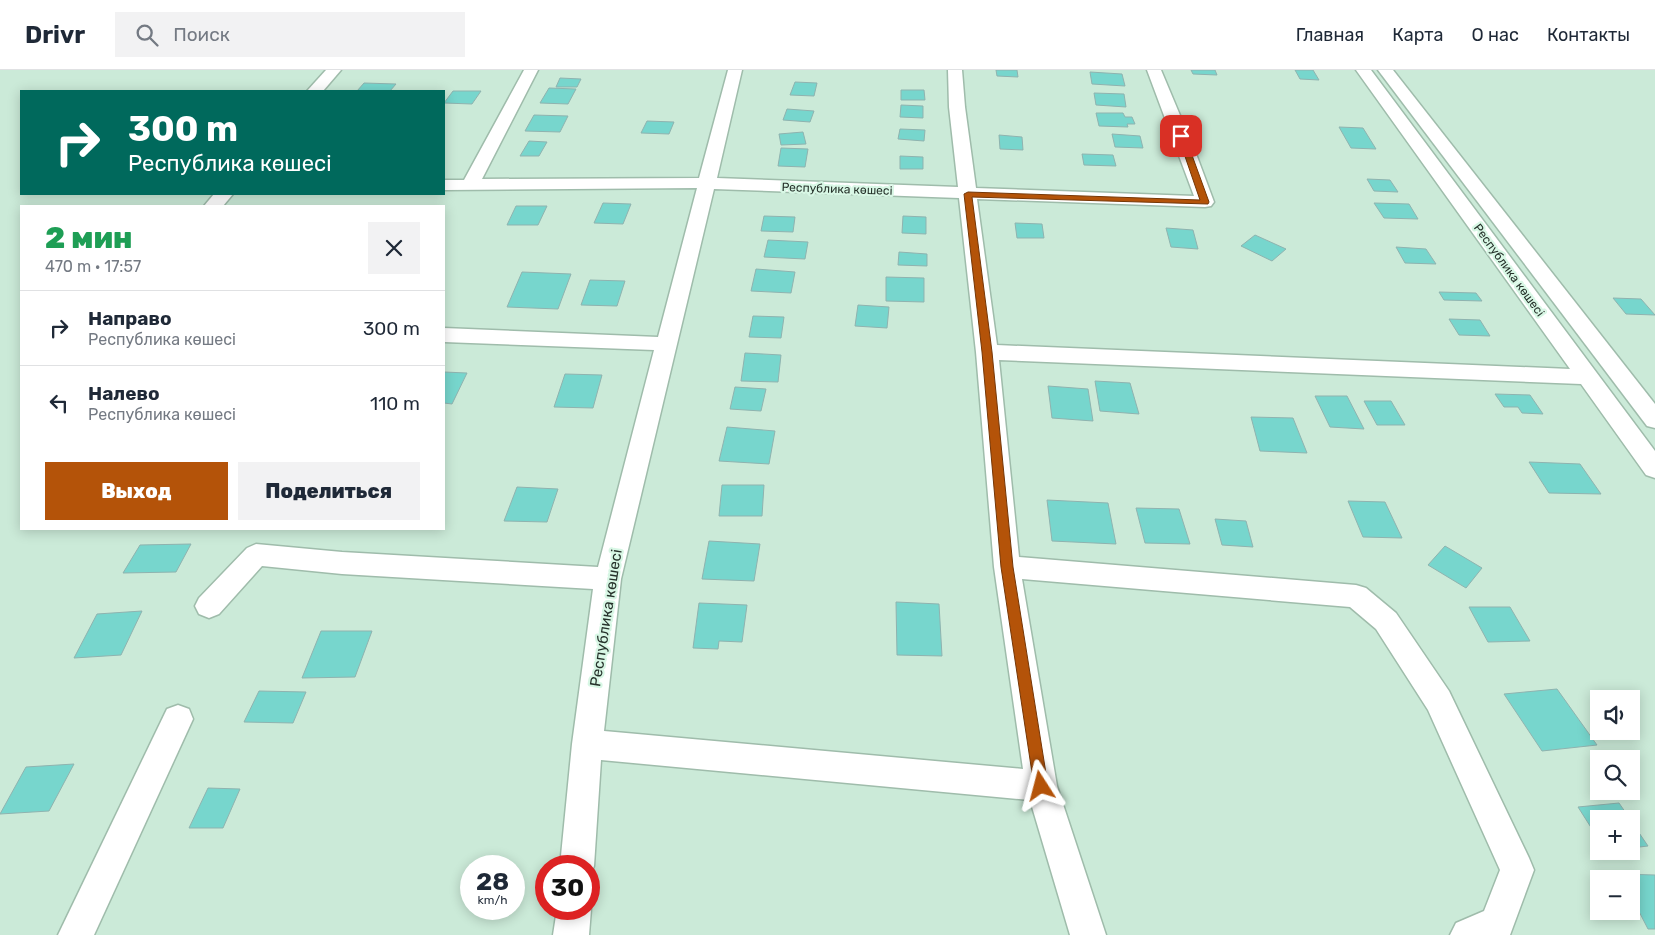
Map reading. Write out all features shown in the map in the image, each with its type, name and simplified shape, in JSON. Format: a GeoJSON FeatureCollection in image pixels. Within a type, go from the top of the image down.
{"type":"FeatureCollection","features":[{"type":"Feature","properties":{"kind":"street"},"geometry":{"type":"LineString","coordinates":[[316,90],[334,70]]}},
{"type":"Feature","properties":{"kind":"street"},"geometry":{"type":"LineString","coordinates":[[470,184],[531,70]]}},
{"type":"Feature","properties":{"kind":"street","name":"Республика көшесі"},"geometry":{"type":"LineString","coordinates":[[578,855],[587,744],[608,579],[735,70]]}},
{"type":"Feature","properties":{"kind":"street"},"geometry":{"type":"LineString","coordinates":[[955,70],[957,107],[987,352],[1007,567],[1041,786],[1088,935]]}},
{"type":"Feature","properties":{"kind":"street","name":"Республика көшесі"},"geometry":{"type":"LineString","coordinates":[[445,185],[707,183],[1205,202],[1187,151],[1154,70]]}},
{"type":"Feature","properties":{"kind":"street","name":"Республика көшесі"},"geometry":{"type":"LineString","coordinates":[[1363,70],[1655,469]]}},
{"type":"Feature","properties":{"kind":"street"},"geometry":{"type":"LineString","coordinates":[[1385,70],[1655,420]]}},
{"type":"Feature","properties":{"kind":"street"},"geometry":{"type":"LineString","coordinates":[[214,205],[223,195]]}},
{"type":"Feature","properties":{"kind":"street"},"geometry":{"type":"LineString","coordinates":[[445,335],[666,344]]}},
{"type":"Feature","properties":{"kind":"street"},"geometry":{"type":"LineString","coordinates":[[987,352],[1587,377]]}},
{"type":"Feature","properties":{"kind":"street"},"geometry":{"type":"LineString","coordinates":[[209,606],[256,555],[342,563],[608,579]]}},
{"type":"Feature","properties":{"kind":"street"},"geometry":{"type":"LineString","coordinates":[[1007,567],[1356,596],[1386,621],[1439,701],[1517,870],[1498,924],[1468,935]]}},
{"type":"Feature","properties":{"kind":"street"},"geometry":{"type":"LineString","coordinates":[[76,935],[178,719]]}},
{"type":"Feature","properties":{"kind":"street"},"geometry":{"type":"LineString","coordinates":[[587,744],[1041,786]]}},
{"type":"Feature","properties":{"kind":"street"},"geometry":{"type":"LineString","coordinates":[[571,935],[573,920]]}},
{"type":"Feature","properties":{"kind":"building"},"geometry":{"type":"Polygon","coordinates":[[[996,70],[1017,70],[1018,77],[997,76],[996,70]]]}},
{"type":"Feature","properties":{"kind":"building"},"geometry":{"type":"Polygon","coordinates":[[[1191,70],[1215,70],[1217,75],[1193,74],[1191,70]]]}},
{"type":"Feature","properties":{"kind":"building"},"geometry":{"type":"Polygon","coordinates":[[[1295,70],[1313,70],[1319,80],[1300,79],[1295,70]]]}},
{"type":"Feature","properties":{"kind":"building"},"geometry":{"type":"Polygon","coordinates":[[[1090,72],[1122,74],[1125,86],[1092,84],[1090,72]]]}},
{"type":"Feature","properties":{"kind":"building"},"geometry":{"type":"Polygon","coordinates":[[[560,78],[581,79],[577,87],[556,87],[560,78]]]}},
{"type":"Feature","properties":{"kind":"building"},"geometry":{"type":"Polygon","coordinates":[[[795,82],[817,83],[814,96],[790,95],[795,82]]]}},
{"type":"Feature","properties":{"kind":"building"},"geometry":{"type":"Polygon","coordinates":[[[364,83],[396,84],[391,90],[358,90],[364,83]]]}},
{"type":"Feature","properties":{"kind":"building"},"geometry":{"type":"Polygon","coordinates":[[[549,88],[576,89],[568,104],[540,103],[549,88]]]}},
{"type":"Feature","properties":{"kind":"building"},"geometry":{"type":"Polygon","coordinates":[[[901,90],[924,90],[925,100],[901,100],[901,90]]]}},
{"type":"Feature","properties":{"kind":"building"},"geometry":{"type":"Polygon","coordinates":[[[453,91],[481,91],[472,104],[445,102],[453,91]]]}},
{"type":"Feature","properties":{"kind":"building"},"geometry":{"type":"Polygon","coordinates":[[[1094,93],[1124,94],[1126,107],[1096,105],[1094,93]]]}},
{"type":"Feature","properties":{"kind":"building"},"geometry":{"type":"Polygon","coordinates":[[[901,105],[923,106],[923,118],[900,117],[901,105]]]}},
{"type":"Feature","properties":{"kind":"building"},"geometry":{"type":"Polygon","coordinates":[[[787,109],[814,111],[810,122],[783,120],[787,109]]]}},
{"type":"Feature","properties":{"kind":"building"},"geometry":{"type":"Polygon","coordinates":[[[1096,113],[1123,113],[1125,117],[1132,117],[1135,124],[1127,124],[1128,127],[1099,126],[1096,113]]]}},
{"type":"Feature","properties":{"kind":"building"},"geometry":{"type":"Polygon","coordinates":[[[534,115],[568,116],[560,132],[525,131],[534,115]]]}},
{"type":"Feature","properties":{"kind":"building"},"geometry":{"type":"Polygon","coordinates":[[[647,121],[674,122],[669,134],[641,133],[647,121]]]}},
{"type":"Feature","properties":{"kind":"building"},"geometry":{"type":"Polygon","coordinates":[[[1339,127],[1363,128],[1376,149],[1351,148],[1339,127]]]}},
{"type":"Feature","properties":{"kind":"building"},"geometry":{"type":"Polygon","coordinates":[[[900,129],[925,130],[924,141],[898,139],[900,129]]]}},
{"type":"Feature","properties":{"kind":"building"},"geometry":{"type":"Polygon","coordinates":[[[803,132],[806,144],[781,145],[779,134],[803,132]]]}},
{"type":"Feature","properties":{"kind":"building"},"geometry":{"type":"Polygon","coordinates":[[[1112,134],[1140,136],[1143,148],[1115,147],[1112,134]]]}},
{"type":"Feature","properties":{"kind":"building"},"geometry":{"type":"Polygon","coordinates":[[[999,135],[1022,137],[1023,150],[1000,149],[999,135]]]}},
{"type":"Feature","properties":{"kind":"building"},"geometry":{"type":"Polygon","coordinates":[[[529,141],[547,142],[539,156],[520,156],[529,141]]]}},
{"type":"Feature","properties":{"kind":"building"},"geometry":{"type":"Polygon","coordinates":[[[781,148],[808,149],[805,167],[778,166],[781,148]]]}},
{"type":"Feature","properties":{"kind":"building"},"geometry":{"type":"Polygon","coordinates":[[[1082,154],[1113,155],[1116,166],[1084,165],[1082,154]]]}},
{"type":"Feature","properties":{"kind":"building"},"geometry":{"type":"Polygon","coordinates":[[[900,156],[923,157],[923,169],[900,169],[900,156]]]}},
{"type":"Feature","properties":{"kind":"building"},"geometry":{"type":"Polygon","coordinates":[[[1367,179],[1390,180],[1398,192],[1374,191],[1367,179]]]}},
{"type":"Feature","properties":{"kind":"building"},"geometry":{"type":"Polygon","coordinates":[[[603,203],[631,204],[623,224],[594,223],[603,203]]]}},
{"type":"Feature","properties":{"kind":"building"},"geometry":{"type":"Polygon","coordinates":[[[1374,203],[1409,204],[1418,219],[1384,218],[1374,203]]]}},
{"type":"Feature","properties":{"kind":"building"},"geometry":{"type":"Polygon","coordinates":[[[516,206],[547,206],[538,225],[507,225],[516,206]]]}},
{"type":"Feature","properties":{"kind":"building"},"geometry":{"type":"Polygon","coordinates":[[[764,216],[795,217],[793,232],[761,231],[764,216]]]}},
{"type":"Feature","properties":{"kind":"building"},"geometry":{"type":"Polygon","coordinates":[[[903,216],[926,217],[926,234],[902,233],[903,216]]]}},
{"type":"Feature","properties":{"kind":"building"},"geometry":{"type":"Polygon","coordinates":[[[1015,223],[1042,224],[1044,238],[1017,238],[1015,223]]]}},
{"type":"Feature","properties":{"kind":"building"},"geometry":{"type":"Polygon","coordinates":[[[1166,228],[1193,230],[1198,249],[1171,247],[1166,228]]]}},
{"type":"Feature","properties":{"kind":"building"},"geometry":{"type":"Polygon","coordinates":[[[1255,235],[1286,249],[1272,261],[1241,246],[1255,235]]]}},
{"type":"Feature","properties":{"kind":"building"},"geometry":{"type":"Polygon","coordinates":[[[768,240],[808,242],[805,259],[764,257],[768,240]]]}},
{"type":"Feature","properties":{"kind":"building"},"geometry":{"type":"Polygon","coordinates":[[[1396,247],[1426,249],[1436,264],[1405,263],[1396,247]]]}},
{"type":"Feature","properties":{"kind":"building"},"geometry":{"type":"Polygon","coordinates":[[[899,252],[927,254],[927,266],[898,265],[899,252]]]}},
{"type":"Feature","properties":{"kind":"building"},"geometry":{"type":"Polygon","coordinates":[[[756,269],[795,272],[791,293],[751,291],[756,269]]]}},
{"type":"Feature","properties":{"kind":"building"},"geometry":{"type":"Polygon","coordinates":[[[522,272],[571,274],[558,309],[507,307],[522,272]]]}},
{"type":"Feature","properties":{"kind":"building"},"geometry":{"type":"Polygon","coordinates":[[[886,277],[924,278],[924,302],[886,301],[886,277]]]}},
{"type":"Feature","properties":{"kind":"building"},"geometry":{"type":"Polygon","coordinates":[[[590,280],[625,281],[617,306],[581,305],[590,280]]]}},
{"type":"Feature","properties":{"kind":"building"},"geometry":{"type":"Polygon","coordinates":[[[1439,292],[1476,293],[1482,301],[1444,300],[1439,292]]]}},
{"type":"Feature","properties":{"kind":"building"},"geometry":{"type":"Polygon","coordinates":[[[1613,298],[1641,299],[1655,315],[1626,314],[1613,298]]]}},
{"type":"Feature","properties":{"kind":"building"},"geometry":{"type":"Polygon","coordinates":[[[858,305],[889,307],[887,328],[855,326],[858,305]]]}},
{"type":"Feature","properties":{"kind":"building"},"geometry":{"type":"Polygon","coordinates":[[[753,316],[784,317],[781,338],[749,337],[753,316]]]}},
{"type":"Feature","properties":{"kind":"building"},"geometry":{"type":"Polygon","coordinates":[[[1449,319],[1480,320],[1490,336],[1459,335],[1449,319]]]}},
{"type":"Feature","properties":{"kind":"building"},"geometry":{"type":"Polygon","coordinates":[[[745,353],[781,355],[778,382],[741,381],[745,353]]]}},
{"type":"Feature","properties":{"kind":"building"},"geometry":{"type":"Polygon","coordinates":[[[445,372],[467,373],[452,404],[445,403],[445,372]]]}},
{"type":"Feature","properties":{"kind":"building"},"geometry":{"type":"Polygon","coordinates":[[[565,374],[602,375],[593,408],[554,407],[565,374]]]}},
{"type":"Feature","properties":{"kind":"building"},"geometry":{"type":"Polygon","coordinates":[[[1095,381],[1130,383],[1139,414],[1100,411],[1095,381]]]}},
{"type":"Feature","properties":{"kind":"building"},"geometry":{"type":"Polygon","coordinates":[[[1048,386],[1088,389],[1093,421],[1052,418],[1048,386]]]}},
{"type":"Feature","properties":{"kind":"building"},"geometry":{"type":"Polygon","coordinates":[[[735,387],[766,389],[761,411],[730,409],[735,387]]]}},
{"type":"Feature","properties":{"kind":"building"},"geometry":{"type":"Polygon","coordinates":[[[1495,394],[1530,395],[1543,414],[1522,413],[1518,407],[1504,407],[1495,394]]]}},
{"type":"Feature","properties":{"kind":"building"},"geometry":{"type":"Polygon","coordinates":[[[1315,396],[1347,396],[1364,429],[1330,427],[1315,396]]]}},
{"type":"Feature","properties":{"kind":"building"},"geometry":{"type":"Polygon","coordinates":[[[1364,401],[1391,401],[1405,425],[1377,425],[1364,401]]]}},
{"type":"Feature","properties":{"kind":"building"},"geometry":{"type":"Polygon","coordinates":[[[1251,417],[1293,418],[1307,453],[1260,451],[1251,417]]]}},
{"type":"Feature","properties":{"kind":"building"},"geometry":{"type":"Polygon","coordinates":[[[727,427],[775,431],[769,464],[719,461],[727,427]]]}},
{"type":"Feature","properties":{"kind":"building"},"geometry":{"type":"Polygon","coordinates":[[[1529,462],[1580,464],[1601,494],[1549,493],[1529,462]]]}},
{"type":"Feature","properties":{"kind":"building"},"geometry":{"type":"Polygon","coordinates":[[[722,485],[764,485],[762,516],[719,516],[722,485]]]}},
{"type":"Feature","properties":{"kind":"building"},"geometry":{"type":"Polygon","coordinates":[[[517,487],[558,489],[547,522],[504,521],[517,487]]]}},
{"type":"Feature","properties":{"kind":"building"},"geometry":{"type":"Polygon","coordinates":[[[1047,500],[1108,503],[1116,544],[1052,541],[1047,500]]]}},
{"type":"Feature","properties":{"kind":"building"},"geometry":{"type":"Polygon","coordinates":[[[1348,501],[1385,502],[1402,538],[1363,537],[1348,501]]]}},
{"type":"Feature","properties":{"kind":"building"},"geometry":{"type":"Polygon","coordinates":[[[1136,508],[1179,509],[1190,544],[1145,543],[1136,508]]]}},
{"type":"Feature","properties":{"kind":"building"},"geometry":{"type":"Polygon","coordinates":[[[1215,519],[1246,521],[1253,547],[1222,545],[1215,519]]]}},
{"type":"Feature","properties":{"kind":"building"},"geometry":{"type":"Polygon","coordinates":[[[709,541],[760,544],[754,581],[702,579],[709,541]]]}},
{"type":"Feature","properties":{"kind":"building"},"geometry":{"type":"Polygon","coordinates":[[[191,544],[176,572],[123,573],[140,545],[191,544]]]}},
{"type":"Feature","properties":{"kind":"building"},"geometry":{"type":"Polygon","coordinates":[[[1445,546],[1482,568],[1466,588],[1428,565],[1445,546]]]}},
{"type":"Feature","properties":{"kind":"building"},"geometry":{"type":"Polygon","coordinates":[[[896,602],[939,604],[942,656],[897,655],[896,602]]]}},
{"type":"Feature","properties":{"kind":"building"},"geometry":{"type":"Polygon","coordinates":[[[699,603],[747,605],[742,642],[719,641],[718,649],[693,648],[699,603]]]}},
{"type":"Feature","properties":{"kind":"building"},"geometry":{"type":"Polygon","coordinates":[[[1469,607],[1510,607],[1530,641],[1488,642],[1469,607]]]}},
{"type":"Feature","properties":{"kind":"building"},"geometry":{"type":"Polygon","coordinates":[[[142,611],[121,655],[74,658],[97,614],[142,611]]]}},
{"type":"Feature","properties":{"kind":"building"},"geometry":{"type":"Polygon","coordinates":[[[321,631],[372,631],[355,677],[302,678],[321,631]]]}},
{"type":"Feature","properties":{"kind":"building"},"geometry":{"type":"Polygon","coordinates":[[[1557,689],[1590,735],[1590,740],[1593,740],[1597,745],[1542,751],[1504,694],[1557,689]]]}},
{"type":"Feature","properties":{"kind":"building"},"geometry":{"type":"Polygon","coordinates":[[[259,691],[306,692],[293,723],[244,722],[259,691]]]}},
{"type":"Feature","properties":{"kind":"building"},"geometry":{"type":"Polygon","coordinates":[[[74,764],[49,811],[0,814],[26,767],[74,764]]]}},
{"type":"Feature","properties":{"kind":"building"},"geometry":{"type":"Polygon","coordinates":[[[208,788],[240,789],[223,828],[189,828],[208,788]]]}},
{"type":"Feature","properties":{"kind":"building"},"geometry":{"type":"Polygon","coordinates":[[[1619,803],[1624,810],[1590,810],[1590,826],[1578,807],[1619,803]]]}},
{"type":"Feature","properties":{"kind":"building"},"geometry":{"type":"Polygon","coordinates":[[[1640,834],[1648,846],[1640,847],[1640,834]]]}},
{"type":"Feature","properties":{"kind":"building"},"geometry":{"type":"Polygon","coordinates":[[[1640,875],[1655,875],[1655,929],[1648,929],[1640,913],[1640,875]]]}},
{"type":"Feature","properties":{"kind":"route"},"geometry":{"type":"LineString","coordinates":[[1041,786],[1007,567],[987,352],[968,194],[1205,202],[1181,136]]}}]}
